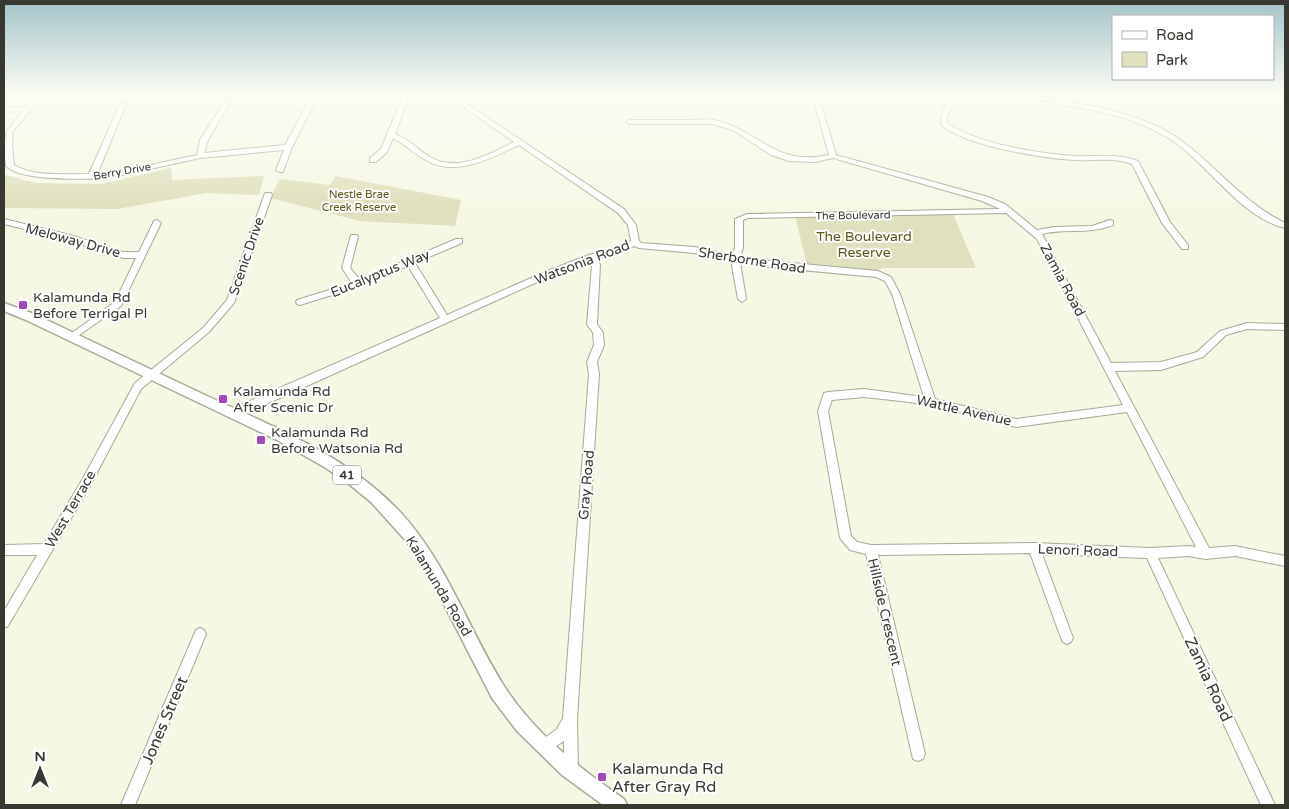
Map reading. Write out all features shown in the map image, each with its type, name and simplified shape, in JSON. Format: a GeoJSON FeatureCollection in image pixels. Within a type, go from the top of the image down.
{"type":"FeatureCollection","features":[{"type":"Feature","properties":{"kind":"main road","name":"Kalamunda Road"},"geometry":{"type":"LineString","coordinates":[[4,307],[248,420],[338,468],[368,491],[397,520],[415,542],[456,610],[499,693],[515,714],[544,747],[571,772],[618,805]]}},
{"type":"Feature","properties":{"kind":"street","name":"Berry Drive"},"geometry":{"type":"LineString","coordinates":[[10,132],[7,168],[43,175],[92,177],[119,174],[200,156],[288,147]]}},
{"type":"Feature","properties":{"kind":"street"},"geometry":{"type":"LineString","coordinates":[[92,177],[111,132]]}},
{"type":"Feature","properties":{"kind":"street"},"geometry":{"type":"LineString","coordinates":[[200,156],[204,140],[209,132]]}},
{"type":"Feature","properties":{"kind":"street"},"geometry":{"type":"LineString","coordinates":[[280,170],[288,147],[296,132]]}},
{"type":"Feature","properties":{"kind":"street"},"geometry":{"type":"LineString","coordinates":[[374,160],[384,150],[392,132]]}},
{"type":"Feature","properties":{"kind":"street","name":"Watsonia Road"},"geometry":{"type":"LineString","coordinates":[[233,413],[278,395],[550,272],[623,248],[635,242],[635,230],[630,218],[505,132]]}},
{"type":"Feature","properties":{"kind":"street"},"geometry":{"type":"LineString","coordinates":[[739,132],[774,153],[792,159],[816,160],[833,156],[826,132]]}},
{"type":"Feature","properties":{"kind":"street"},"geometry":{"type":"LineString","coordinates":[[955,132],[972,138],[1055,157],[1126,159],[1135,163],[1166,223],[1185,246]]}},
{"type":"Feature","properties":{"kind":"street"},"geometry":{"type":"LineString","coordinates":[[1162,132],[1175,140],[1256,211],[1285,226]]}},
{"type":"Feature","properties":{"kind":"street"},"geometry":{"type":"LineString","coordinates":[[391,135],[401,138],[434,162],[445,165],[481,160],[520,142]]}},
{"type":"Feature","properties":{"kind":"street","name":"Zamia Road"},"geometry":{"type":"LineString","coordinates":[[833,156],[953,188],[993,203],[1008,211],[1040,237],[1206,554]]}},
{"type":"Feature","properties":{"kind":"street","name":"Scenic Drive"},"geometry":{"type":"LineString","coordinates":[[153,375],[206,330],[231,301],[268,195]]}},
{"type":"Feature","properties":{"kind":"street","name":"The Boulevard"},"geometry":{"type":"LineString","coordinates":[[735,258],[739,248],[739,219],[747,216],[997,213],[1008,211]]}},
{"type":"Feature","properties":{"kind":"street","name":"Meloway Drive"},"geometry":{"type":"LineString","coordinates":[[4,222],[68,237],[123,255],[142,255]]}},
{"type":"Feature","properties":{"kind":"street"},"geometry":{"type":"LineString","coordinates":[[72,337],[118,304],[157,223]]}},
{"type":"Feature","properties":{"kind":"street"},"geometry":{"type":"LineString","coordinates":[[1036,233],[1046,229],[1094,229],[1110,224]]}},
{"type":"Feature","properties":{"kind":"street"},"geometry":{"type":"LineString","coordinates":[[354,237],[346,268],[358,284]]}},
{"type":"Feature","properties":{"kind":"street","name":"Eucalyptus Way"},"geometry":{"type":"LineString","coordinates":[[300,302],[358,284],[459,241]]}},
{"type":"Feature","properties":{"kind":"street","name":"Sherborne Road"},"geometry":{"type":"LineString","coordinates":[[635,242],[648,246],[694,250],[758,263],[878,274],[888,279],[896,294],[931,402]]}},
{"type":"Feature","properties":{"kind":"street","name":"Gray Road"},"geometry":{"type":"LineString","coordinates":[[571,772],[570,719],[580,555],[588,480],[594,374],[592,362],[599,345],[598,333],[592,324],[596,265],[592,257]]}},
{"type":"Feature","properties":{"kind":"street"},"geometry":{"type":"LineString","coordinates":[[735,258],[742,298]]}},
{"type":"Feature","properties":{"kind":"street"},"geometry":{"type":"LineString","coordinates":[[409,261],[445,319]]}},
{"type":"Feature","properties":{"kind":"street"},"geometry":{"type":"LineString","coordinates":[[1109,367],[1161,366],[1200,355],[1222,334],[1231,331],[1247,326],[1285,327]]}},
{"type":"Feature","properties":{"kind":"street","name":"West Terrace"},"geometry":{"type":"LineString","coordinates":[[4,622],[135,395],[152,381],[153,375]]}},
{"type":"Feature","properties":{"kind":"street","name":"Wattle Avenue"},"geometry":{"type":"LineString","coordinates":[[828,396],[864,393],[931,402],[1016,423],[1130,408]]}},
{"type":"Feature","properties":{"kind":"street","name":"Watsonia Road"},"geometry":{"type":"LineString","coordinates":[[248,420],[255,410],[278,395]]}},
{"type":"Feature","properties":{"kind":"street","name":"Hillside Crescent"},"geometry":{"type":"LineString","coordinates":[[828,396],[823,411],[846,538],[854,546],[871,550],[918,754]]}},
{"type":"Feature","properties":{"kind":"street"},"geometry":{"type":"LineString","coordinates":[[1034,548],[1067,638]]}},
{"type":"Feature","properties":{"kind":"street","name":"Lenori Road"},"geometry":{"type":"LineString","coordinates":[[871,550],[1034,548],[1150,553],[1188,552],[1206,554],[1235,552],[1285,560]]}},
{"type":"Feature","properties":{"kind":"street"},"geometry":{"type":"LineString","coordinates":[[4,550],[46,549]]}},
{"type":"Feature","properties":{"kind":"street","name":"Zamia Road"},"geometry":{"type":"LineString","coordinates":[[1150,553],[1268,805]]}},
{"type":"Feature","properties":{"kind":"street","name":"Jones Street"},"geometry":{"type":"LineString","coordinates":[[128,805],[200,634]]}},
{"type":"Feature","properties":{"kind":"street"},"geometry":{"type":"LineString","coordinates":[[544,747],[562,734],[570,719]]}},
{"type":"Feature","properties":{"kind":"green space"},"geometry":{"type":"Polygon","coordinates":[[[171,168],[172,180],[264,176],[259,195],[206,193],[117,209],[4,208],[4,176],[6,175],[36,183],[101,184],[171,168]]]}},
{"type":"Feature","properties":{"kind":"green space","name":"Nestle Brae Creek Reserve"},"geometry":{"type":"Polygon","coordinates":[[[336,176],[461,200],[455,226],[360,221],[270,198],[280,179],[330,185],[336,176]]]}},
{"type":"Feature","properties":{"kind":"green space","name":"The Boulevard Reserve"},"geometry":{"type":"Polygon","coordinates":[[[953,214],[976,268],[883,268],[869,273],[808,269],[795,216],[953,214]]]}},
{"type":"Feature","properties":{"kind":"place","name":"Kalamunda Rd Before Terrigal Pl"},"geometry":{"type":"Point","coordinates":[23,305]}},
{"type":"Feature","properties":{"kind":"place","name":"Kalamunda Rd After Scenic Dr"},"geometry":{"type":"Point","coordinates":[223,399]}},
{"type":"Feature","properties":{"kind":"place","name":"Kalamunda Rd Before Watsonia Rd"},"geometry":{"type":"Point","coordinates":[261,440]}},
{"type":"Feature","properties":{"kind":"place","name":"Kalamunda Rd After Gray Rd"},"geometry":{"type":"Point","coordinates":[602,777]}}]}
